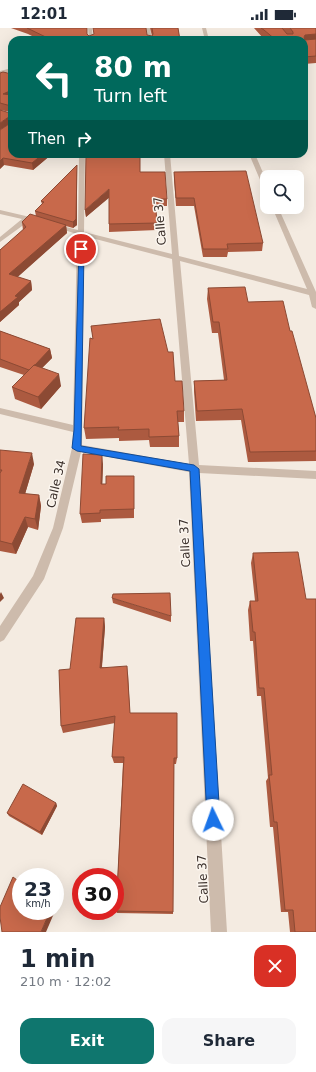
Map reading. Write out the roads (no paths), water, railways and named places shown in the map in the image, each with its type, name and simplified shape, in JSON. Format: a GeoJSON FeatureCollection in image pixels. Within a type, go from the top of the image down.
{"type":"FeatureCollection","features":[{"type":"Feature","properties":{"kind":"street","name":"Calle 34"},"geometry":{"type":"LineString","coordinates":[[0,636],[38,579],[58,528],[77,448],[82,158]]}},
{"type":"Feature","properties":{"kind":"street","name":"Calle 37"},"geometry":{"type":"LineString","coordinates":[[167,158],[194,469],[219,932]]}},
{"type":"Feature","properties":{"kind":"street"},"geometry":{"type":"LineString","coordinates":[[254,158],[260,173]]}},
{"type":"Feature","properties":{"kind":"street"},"geometry":{"type":"LineString","coordinates":[[0,212],[28,218],[81,234],[315,294]]}},
{"type":"Feature","properties":{"kind":"street"},"geometry":{"type":"LineString","coordinates":[[278,214],[315,294],[316,308]]}},
{"type":"Feature","properties":{"kind":"street"},"geometry":{"type":"LineString","coordinates":[[0,240],[28,218]]}},
{"type":"Feature","properties":{"kind":"street"},"geometry":{"type":"LineString","coordinates":[[0,411],[78,430]]}},
{"type":"Feature","properties":{"kind":"street"},"geometry":{"type":"LineString","coordinates":[[77,448],[194,469],[316,475]]}}]}
